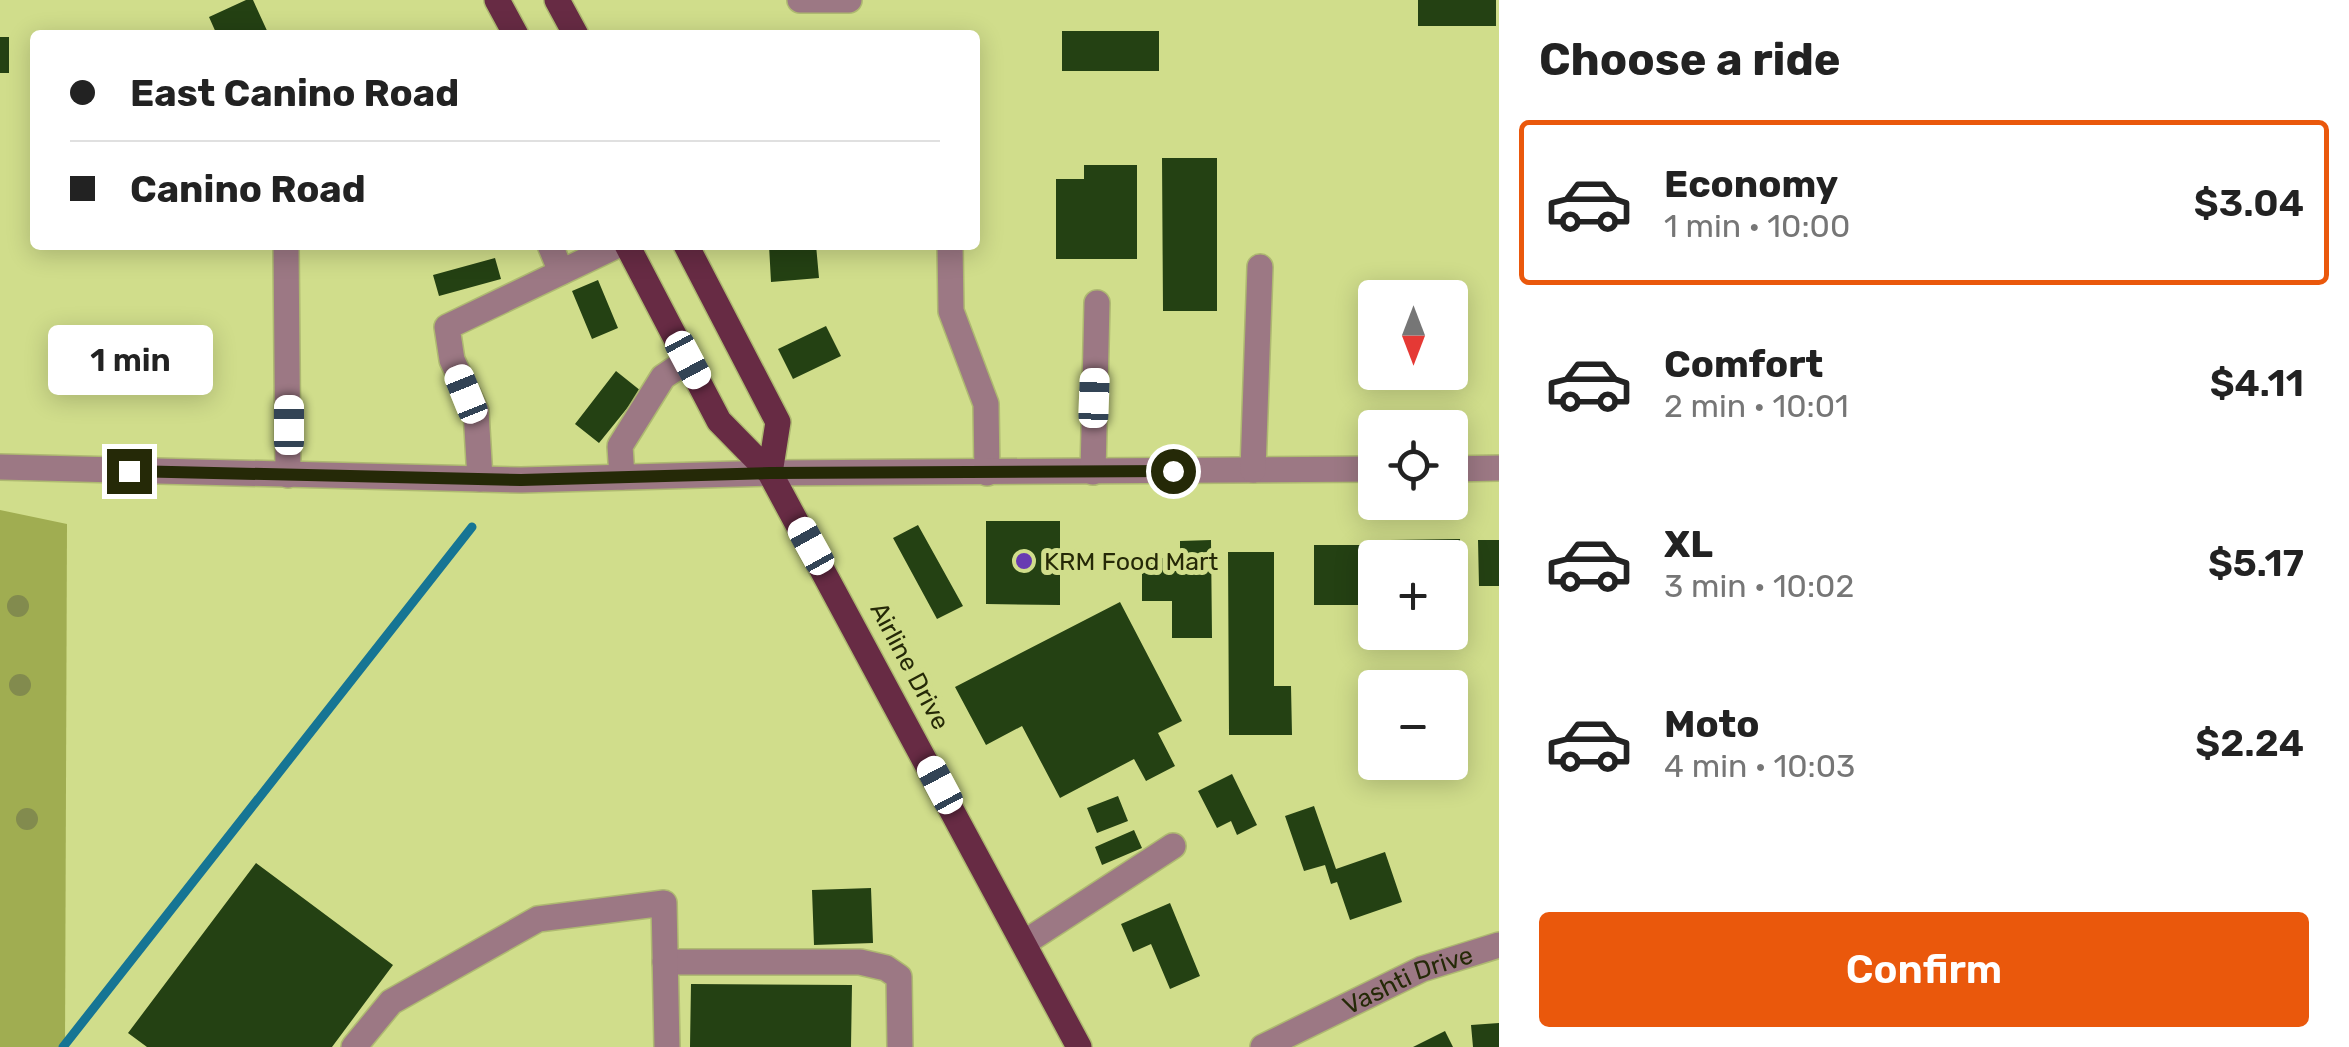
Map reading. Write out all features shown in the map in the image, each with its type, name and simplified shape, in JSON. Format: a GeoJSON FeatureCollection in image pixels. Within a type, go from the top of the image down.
{"type":"FeatureCollection","features":[{"type":"Feature","properties":{"kind":"main road"},"geometry":{"type":"LineString","coordinates":[[497,0],[513,30]]}},
{"type":"Feature","properties":{"kind":"main road"},"geometry":{"type":"LineString","coordinates":[[557,0],[573,30]]}},
{"type":"Feature","properties":{"kind":"main road","name":"Airline Drive"},"geometry":{"type":"LineString","coordinates":[[630,250],[720,421],[770,473],[1079,1047]]}},
{"type":"Feature","properties":{"kind":"main road"},"geometry":{"type":"LineString","coordinates":[[689,250],[778,422],[770,473]]}},
{"type":"Feature","properties":{"kind":"street"},"geometry":{"type":"LineString","coordinates":[[800,0],[849,0]]}},
{"type":"Feature","properties":{"kind":"street"},"geometry":{"type":"LineString","coordinates":[[286,250],[288,475]]}},
{"type":"Feature","properties":{"kind":"street"},"geometry":{"type":"LineString","coordinates":[[552,250],[561,272]]}},
{"type":"Feature","properties":{"kind":"street"},"geometry":{"type":"LineString","coordinates":[[480,479],[476,411],[452,360],[448,327],[451,322],[607,250]]}},
{"type":"Feature","properties":{"kind":"street"},"geometry":{"type":"LineString","coordinates":[[950,250],[950,312],[986,404],[987,472]]}},
{"type":"Feature","properties":{"kind":"street"},"geometry":{"type":"LineString","coordinates":[[1253,470],[1260,267]]}},
{"type":"Feature","properties":{"kind":"street"},"geometry":{"type":"LineString","coordinates":[[1093,472],[1097,303]]}},
{"type":"Feature","properties":{"kind":"street"},"geometry":{"type":"LineString","coordinates":[[622,477],[620,446],[663,377],[688,360]]}},
{"type":"Feature","properties":{"kind":"street"},"geometry":{"type":"LineString","coordinates":[[0,468],[480,479],[1358,469]]}},
{"type":"Feature","properties":{"kind":"street"},"geometry":{"type":"LineString","coordinates":[[1468,469],[1499,468]]}},
{"type":"Feature","properties":{"kind":"street"},"geometry":{"type":"LineString","coordinates":[[1024,943],[1173,846]]}},
{"type":"Feature","properties":{"kind":"street"},"geometry":{"type":"LineString","coordinates":[[354,1047],[391,1002],[538,919],[664,903],[667,1047]]}},
{"type":"Feature","properties":{"kind":"street","name":"Vashti Drive"},"geometry":{"type":"LineString","coordinates":[[1263,1047],[1422,968],[1499,944]]}},
{"type":"Feature","properties":{"kind":"street"},"geometry":{"type":"LineString","coordinates":[[666,962],[860,962],[886,968],[900,977],[900,1047]]}},
{"type":"Feature","properties":{"kind":"green space"},"geometry":{"type":"Polygon","coordinates":[[[0,510],[67,524],[65,1047],[0,1047],[0,510]]]}},
{"type":"Feature","properties":{"kind":"building"},"geometry":{"type":"Polygon","coordinates":[[[253,0],[267,30],[215,30],[209,17],[253,0]]]}},
{"type":"Feature","properties":{"kind":"building"},"geometry":{"type":"Polygon","coordinates":[[[1418,0],[1496,0],[1496,26],[1418,26],[1418,0]]]}},
{"type":"Feature","properties":{"kind":"building"},"geometry":{"type":"Polygon","coordinates":[[[1062,31],[1159,31],[1159,71],[1062,71],[1062,31]]]}},
{"type":"Feature","properties":{"kind":"building"},"geometry":{"type":"Polygon","coordinates":[[[0,37],[9,37],[9,73],[0,73],[0,37]]]}},
{"type":"Feature","properties":{"kind":"building"},"geometry":{"type":"Polygon","coordinates":[[[1162,158],[1217,158],[1217,311],[1163,311],[1162,158]]]}},
{"type":"Feature","properties":{"kind":"building"},"geometry":{"type":"Polygon","coordinates":[[[1084,165],[1137,165],[1137,259],[1056,259],[1056,179],[1084,179],[1084,165]]]}},
{"type":"Feature","properties":{"kind":"building"},"geometry":{"type":"Polygon","coordinates":[[[769,250],[816,250],[819,278],[771,282],[769,250]]]}},
{"type":"Feature","properties":{"kind":"building"},"geometry":{"type":"Polygon","coordinates":[[[495,258],[501,279],[439,296],[433,275],[495,258]]]}},
{"type":"Feature","properties":{"kind":"building"},"geometry":{"type":"Polygon","coordinates":[[[598,280],[618,328],[592,339],[572,291],[598,280]]]}},
{"type":"Feature","properties":{"kind":"building"},"geometry":{"type":"Polygon","coordinates":[[[826,326],[841,356],[793,379],[778,349],[826,326]]]}},
{"type":"Feature","properties":{"kind":"building"},"geometry":{"type":"Polygon","coordinates":[[[616,371],[641,391],[599,443],[575,424],[616,371]]]}},
{"type":"Feature","properties":{"kind":"building"},"geometry":{"type":"Polygon","coordinates":[[[986,521],[1060,521],[1060,605],[986,604],[986,521]]]}},
{"type":"Feature","properties":{"kind":"building"},"geometry":{"type":"Polygon","coordinates":[[[918,525],[963,606],[937,619],[893,538],[918,525]]]}},
{"type":"Feature","properties":{"kind":"building"},"geometry":{"type":"Polygon","coordinates":[[[1211,540],[1212,638],[1172,638],[1172,601],[1142,601],[1142,558],[1180,558],[1180,541],[1211,540]]]}},
{"type":"Feature","properties":{"kind":"building"},"geometry":{"type":"Polygon","coordinates":[[[1478,540],[1499,540],[1499,586],[1479,586],[1478,540]]]}},
{"type":"Feature","properties":{"kind":"building"},"geometry":{"type":"Polygon","coordinates":[[[1314,545],[1358,545],[1358,605],[1314,605],[1314,545]]]}},
{"type":"Feature","properties":{"kind":"building"},"geometry":{"type":"Polygon","coordinates":[[[1228,552],[1274,552],[1274,686],[1291,686],[1292,735],[1229,735],[1228,552]]]}},
{"type":"Feature","properties":{"kind":"building"},"geometry":{"type":"Polygon","coordinates":[[[1120,602],[1182,721],[1158,733],[1175,766],[1146,781],[1134,759],[1060,798],[1022,726],[986,745],[955,687],[1120,602]]]}},
{"type":"Feature","properties":{"kind":"building"},"geometry":{"type":"Polygon","coordinates":[[[1232,774],[1257,825],[1237,835],[1231,821],[1217,828],[1198,791],[1232,774]]]}},
{"type":"Feature","properties":{"kind":"building"},"geometry":{"type":"Polygon","coordinates":[[[1118,796],[1128,821],[1097,833],[1087,808],[1118,796]]]}},
{"type":"Feature","properties":{"kind":"building"},"geometry":{"type":"Polygon","coordinates":[[[1314,806],[1336,869],[1385,852],[1402,902],[1350,920],[1337,882],[1331,884],[1325,865],[1304,871],[1285,816],[1314,806]]]}},
{"type":"Feature","properties":{"kind":"building"},"geometry":{"type":"Polygon","coordinates":[[[1134,830],[1142,848],[1102,865],[1095,847],[1134,830]]]}},
{"type":"Feature","properties":{"kind":"building"},"geometry":{"type":"Polygon","coordinates":[[[256,863],[393,965],[332,1047],[147,1047],[128,1033],[256,863]]]}},
{"type":"Feature","properties":{"kind":"building"},"geometry":{"type":"Polygon","coordinates":[[[871,888],[873,943],[814,945],[812,890],[871,888]]]}},
{"type":"Feature","properties":{"kind":"building"},"geometry":{"type":"Polygon","coordinates":[[[1170,903],[1200,976],[1170,989],[1151,944],[1133,952],[1121,924],[1170,903]]]}},
{"type":"Feature","properties":{"kind":"building"},"geometry":{"type":"Polygon","coordinates":[[[691,984],[852,985],[851,1047],[690,1047],[691,984]]]}},
{"type":"Feature","properties":{"kind":"building"},"geometry":{"type":"Polygon","coordinates":[[[1499,1023],[1499,1047],[1473,1047],[1471,1025],[1499,1023]]]}},
{"type":"Feature","properties":{"kind":"building"},"geometry":{"type":"Polygon","coordinates":[[[1445,1031],[1453,1047],[1413,1047],[1445,1031]]]}},
{"type":"Feature","properties":{"kind":"waterway"},"geometry":{"type":"LineString","coordinates":[[63,1047],[472,527]]}},
{"type":"Feature","properties":{"kind":"place","name":"KRM Food Mart"},"geometry":{"type":"Point","coordinates":[1024,561]}},
{"type":"Feature","properties":{"kind":"route"},"geometry":{"type":"LineString","coordinates":[[129,471],[521,480],[770,473],[1173,471]]}}]}
